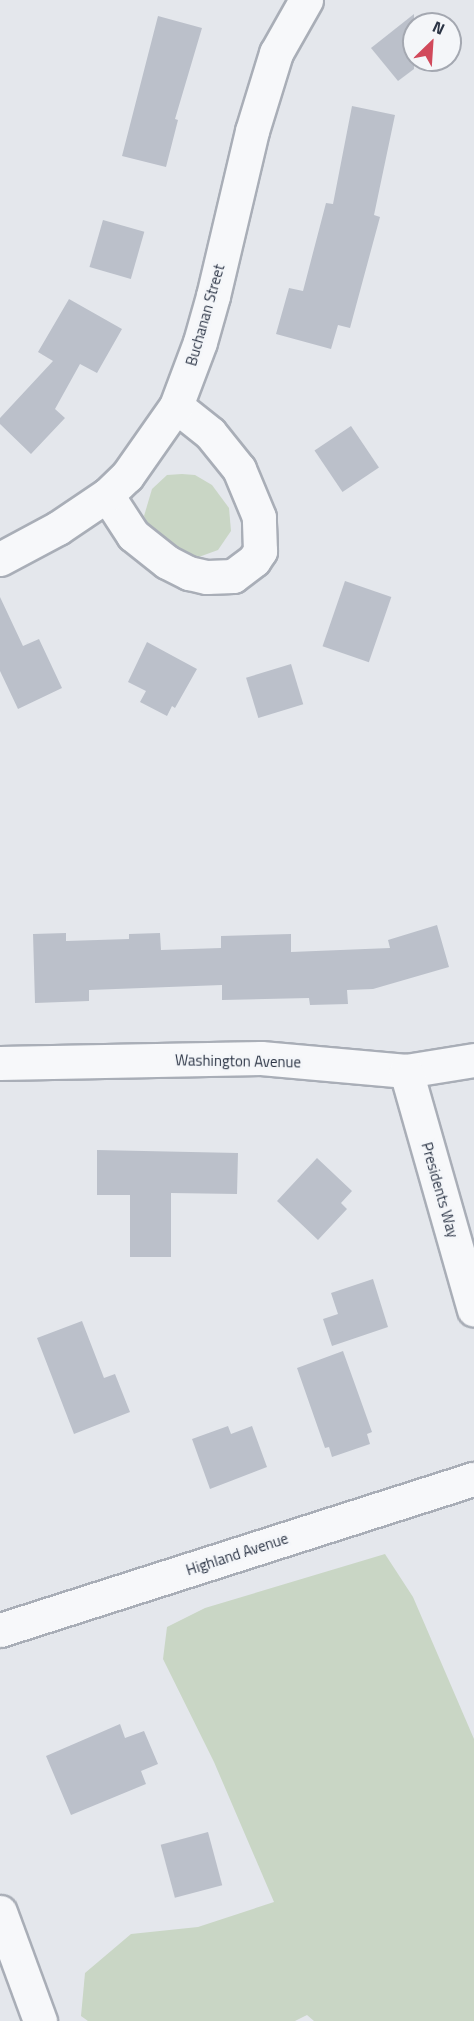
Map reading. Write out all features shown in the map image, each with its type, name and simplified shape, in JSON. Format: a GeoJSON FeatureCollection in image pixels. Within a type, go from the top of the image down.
{"type":"FeatureCollection","features":[{"type":"Feature","properties":{"kind":"street","name":"Buchanan Street"},"geometry":{"type":"LineString","coordinates":[[0,559],[58,528],[107,495],[127,476],[176,406],[206,319],[252,131],[276,53],[306,0]]}},
{"type":"Feature","properties":{"kind":"street"},"geometry":{"type":"LineString","coordinates":[[107,495],[134,535],[167,562],[189,573],[214,578],[233,576],[254,560],[260,551],[259,517],[238,469],[210,433],[176,406]]}},
{"type":"Feature","properties":{"kind":"street","name":"Washington Avenue"},"geometry":{"type":"LineString","coordinates":[[0,1063],[261,1058],[406,1071],[474,1060]]}},
{"type":"Feature","properties":{"kind":"street","name":"Presidents Way"},"geometry":{"type":"LineString","coordinates":[[406,1071],[474,1310]]}},
{"type":"Feature","properties":{"kind":"street","name":"Highland Avenue"},"geometry":{"type":"LineString","coordinates":[[0,1630],[474,1479]]}},
{"type":"Feature","properties":{"kind":"street"},"geometry":{"type":"LineString","coordinates":[[0,1912],[40,2021]]}},
{"type":"Feature","properties":{"kind":"green space"},"geometry":{"type":"Polygon","coordinates":[[[167,475],[195,475],[212,485],[229,508],[231,531],[218,550],[196,558],[155,539],[144,516],[152,489],[167,475]]]}},
{"type":"Feature","properties":{"kind":"green space"},"geometry":{"type":"Polygon","coordinates":[[[385,1554],[413,1597],[474,1739],[474,2021],[314,2021],[307,2015],[295,2021],[88,2021],[81,2016],[85,1973],[131,1934],[198,1927],[274,1902],[214,1762],[163,1659],[167,1627],[205,1608],[385,1554]]]}},
{"type":"Feature","properties":{"kind":"building"},"geometry":{"type":"Polygon","coordinates":[[[158,16],[202,28],[175,119],[178,120],[166,167],[122,156],[158,16]]]}},
{"type":"Feature","properties":{"kind":"building"},"geometry":{"type":"Polygon","coordinates":[[[402,23],[402,72],[410,72],[398,81],[371,48],[402,23]]]}},
{"type":"Feature","properties":{"kind":"building"},"geometry":{"type":"Polygon","coordinates":[[[352,106],[395,115],[374,215],[380,217],[350,328],[338,325],[331,349],[276,334],[289,288],[303,291],[326,203],[333,204],[352,106]]]}},
{"type":"Feature","properties":{"kind":"building"},"geometry":{"type":"Polygon","coordinates":[[[103,220],[144,232],[131,279],[89,267],[103,220]]]}},
{"type":"Feature","properties":{"kind":"building"},"geometry":{"type":"Polygon","coordinates":[[[69,299],[122,329],[97,373],[80,364],[55,409],[65,418],[31,454],[0,424],[0,418],[53,361],[38,352],[69,299]]]}},
{"type":"Feature","properties":{"kind":"building"},"geometry":{"type":"Polygon","coordinates":[[[351,426],[379,467],[342,492],[315,451],[351,426]]]}},
{"type":"Feature","properties":{"kind":"building"},"geometry":{"type":"Polygon","coordinates":[[[345,581],[391,597],[369,662],[323,646],[345,581]]]}},
{"type":"Feature","properties":{"kind":"building"},"geometry":{"type":"Polygon","coordinates":[[[0,597],[23,646],[39,639],[62,688],[18,709],[0,671],[0,597]]]}},
{"type":"Feature","properties":{"kind":"building"},"geometry":{"type":"Polygon","coordinates":[[[147,642],[197,669],[175,708],[172,706],[167,716],[140,702],[146,691],[128,682],[147,642]]]}},
{"type":"Feature","properties":{"kind":"building"},"geometry":{"type":"Polygon","coordinates":[[[291,664],[303,704],[258,718],[246,678],[291,664]]]}},
{"type":"Feature","properties":{"kind":"building"},"geometry":{"type":"Polygon","coordinates":[[[437,925],[449,967],[373,989],[347,990],[348,1004],[310,1005],[309,998],[222,1000],[222,985],[89,990],[89,1001],[35,1003],[33,934],[66,933],[66,941],[129,939],[129,934],[160,933],[161,950],[221,948],[221,936],[291,934],[291,952],[390,948],[388,940],[437,925]]]}},
{"type":"Feature","properties":{"kind":"building"},"geometry":{"type":"Polygon","coordinates":[[[97,1150],[238,1153],[237,1194],[171,1193],[171,1257],[130,1257],[130,1195],[97,1195],[97,1150]]]}},
{"type":"Feature","properties":{"kind":"building"},"geometry":{"type":"Polygon","coordinates":[[[317,1158],[352,1191],[341,1203],[347,1209],[318,1240],[277,1201],[317,1158]]]}},
{"type":"Feature","properties":{"kind":"building"},"geometry":{"type":"Polygon","coordinates":[[[373,1279],[388,1327],[332,1346],[323,1319],[338,1314],[331,1293],[373,1279]]]}},
{"type":"Feature","properties":{"kind":"building"},"geometry":{"type":"Polygon","coordinates":[[[82,1321],[104,1378],[115,1374],[130,1412],[74,1434],[37,1338],[82,1321]]]}},
{"type":"Feature","properties":{"kind":"building"},"geometry":{"type":"Polygon","coordinates":[[[343,1351],[372,1432],[367,1434],[370,1444],[332,1457],[329,1447],[325,1448],[297,1368],[343,1351]]]}},
{"type":"Feature","properties":{"kind":"building"},"geometry":{"type":"Polygon","coordinates":[[[228,1426],[231,1434],[252,1426],[267,1467],[210,1489],[192,1439],[228,1426]]]}},
{"type":"Feature","properties":{"kind":"building"},"geometry":{"type":"Polygon","coordinates":[[[120,1724],[125,1738],[144,1731],[158,1764],[141,1771],[146,1784],[71,1815],[46,1756],[120,1724]]]}},
{"type":"Feature","properties":{"kind":"building"},"geometry":{"type":"Polygon","coordinates":[[[208,1832],[222,1885],[175,1898],[161,1845],[208,1832]]]}}]}
